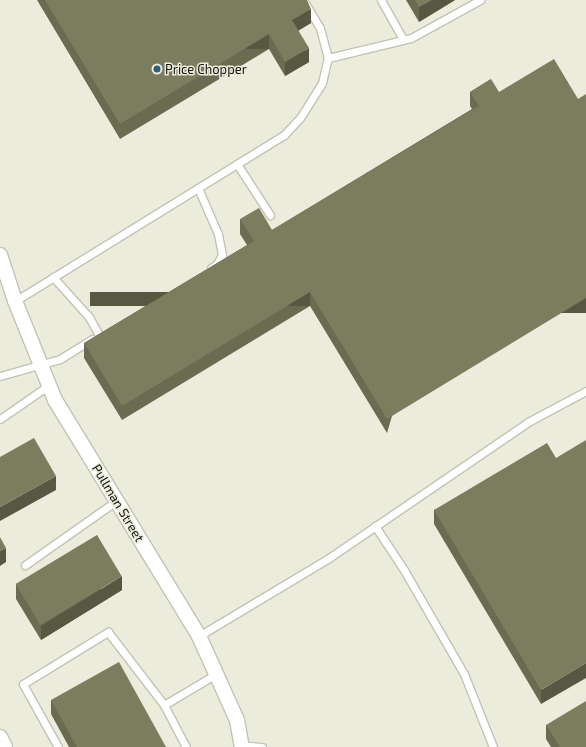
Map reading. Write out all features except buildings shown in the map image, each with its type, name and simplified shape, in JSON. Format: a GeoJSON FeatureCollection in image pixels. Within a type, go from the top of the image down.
{"type":"FeatureCollection","features":[{"type":"Feature","properties":{"kind":"street","name":"Pullman Street"},"geometry":{"type":"LineString","coordinates":[[1,264],[55,400],[199,636],[237,720],[242,746]]}},
{"type":"Feature","properties":{"kind":"street"},"geometry":{"type":"LineString","coordinates":[[0,737],[5,747]]}},
{"type":"Feature","properties":{"kind":"lane"},"geometry":{"type":"LineString","coordinates":[[15,301],[284,134],[300,118],[322,83],[328,58],[320,28],[303,0]]}},
{"type":"Feature","properties":{"kind":"lane"},"geometry":{"type":"LineString","coordinates":[[381,0],[403,39]]}},
{"type":"Feature","properties":{"kind":"lane"},"geometry":{"type":"LineString","coordinates":[[328,58],[403,39],[480,0]]}},
{"type":"Feature","properties":{"kind":"lane"},"geometry":{"type":"LineString","coordinates":[[237,164],[270,215]]}},
{"type":"Feature","properties":{"kind":"lane"},"geometry":{"type":"LineString","coordinates":[[198,188],[218,234],[222,256],[217,264],[204,272]]}},
{"type":"Feature","properties":{"kind":"lane"},"geometry":{"type":"LineString","coordinates":[[0,376],[40,363],[60,359],[102,333],[53,277]]}},
{"type":"Feature","properties":{"kind":"lane"},"geometry":{"type":"LineString","coordinates":[[0,419],[49,385]]}},
{"type":"Feature","properties":{"kind":"lane"},"geometry":{"type":"LineString","coordinates":[[199,636],[329,558],[528,422],[586,391]]}},
{"type":"Feature","properties":{"kind":"lane"},"geometry":{"type":"LineString","coordinates":[[25,565],[116,501]]}},
{"type":"Feature","properties":{"kind":"lane"},"geometry":{"type":"LineString","coordinates":[[375,526],[404,570],[464,674],[493,747]]}},
{"type":"Feature","properties":{"kind":"lane"},"geometry":{"type":"LineString","coordinates":[[58,747],[23,684],[108,632],[164,705],[186,747]]}},
{"type":"Feature","properties":{"kind":"lane"},"geometry":{"type":"LineString","coordinates":[[164,705],[216,674]]}},
{"type":"Feature","properties":{"kind":"lane"},"geometry":{"type":"LineString","coordinates":[[242,746],[262,747]]}},
{"type":"Feature","properties":{"kind":"place","name":"Price Chopper"},"geometry":{"type":"Point","coordinates":[157,69]}}]}
